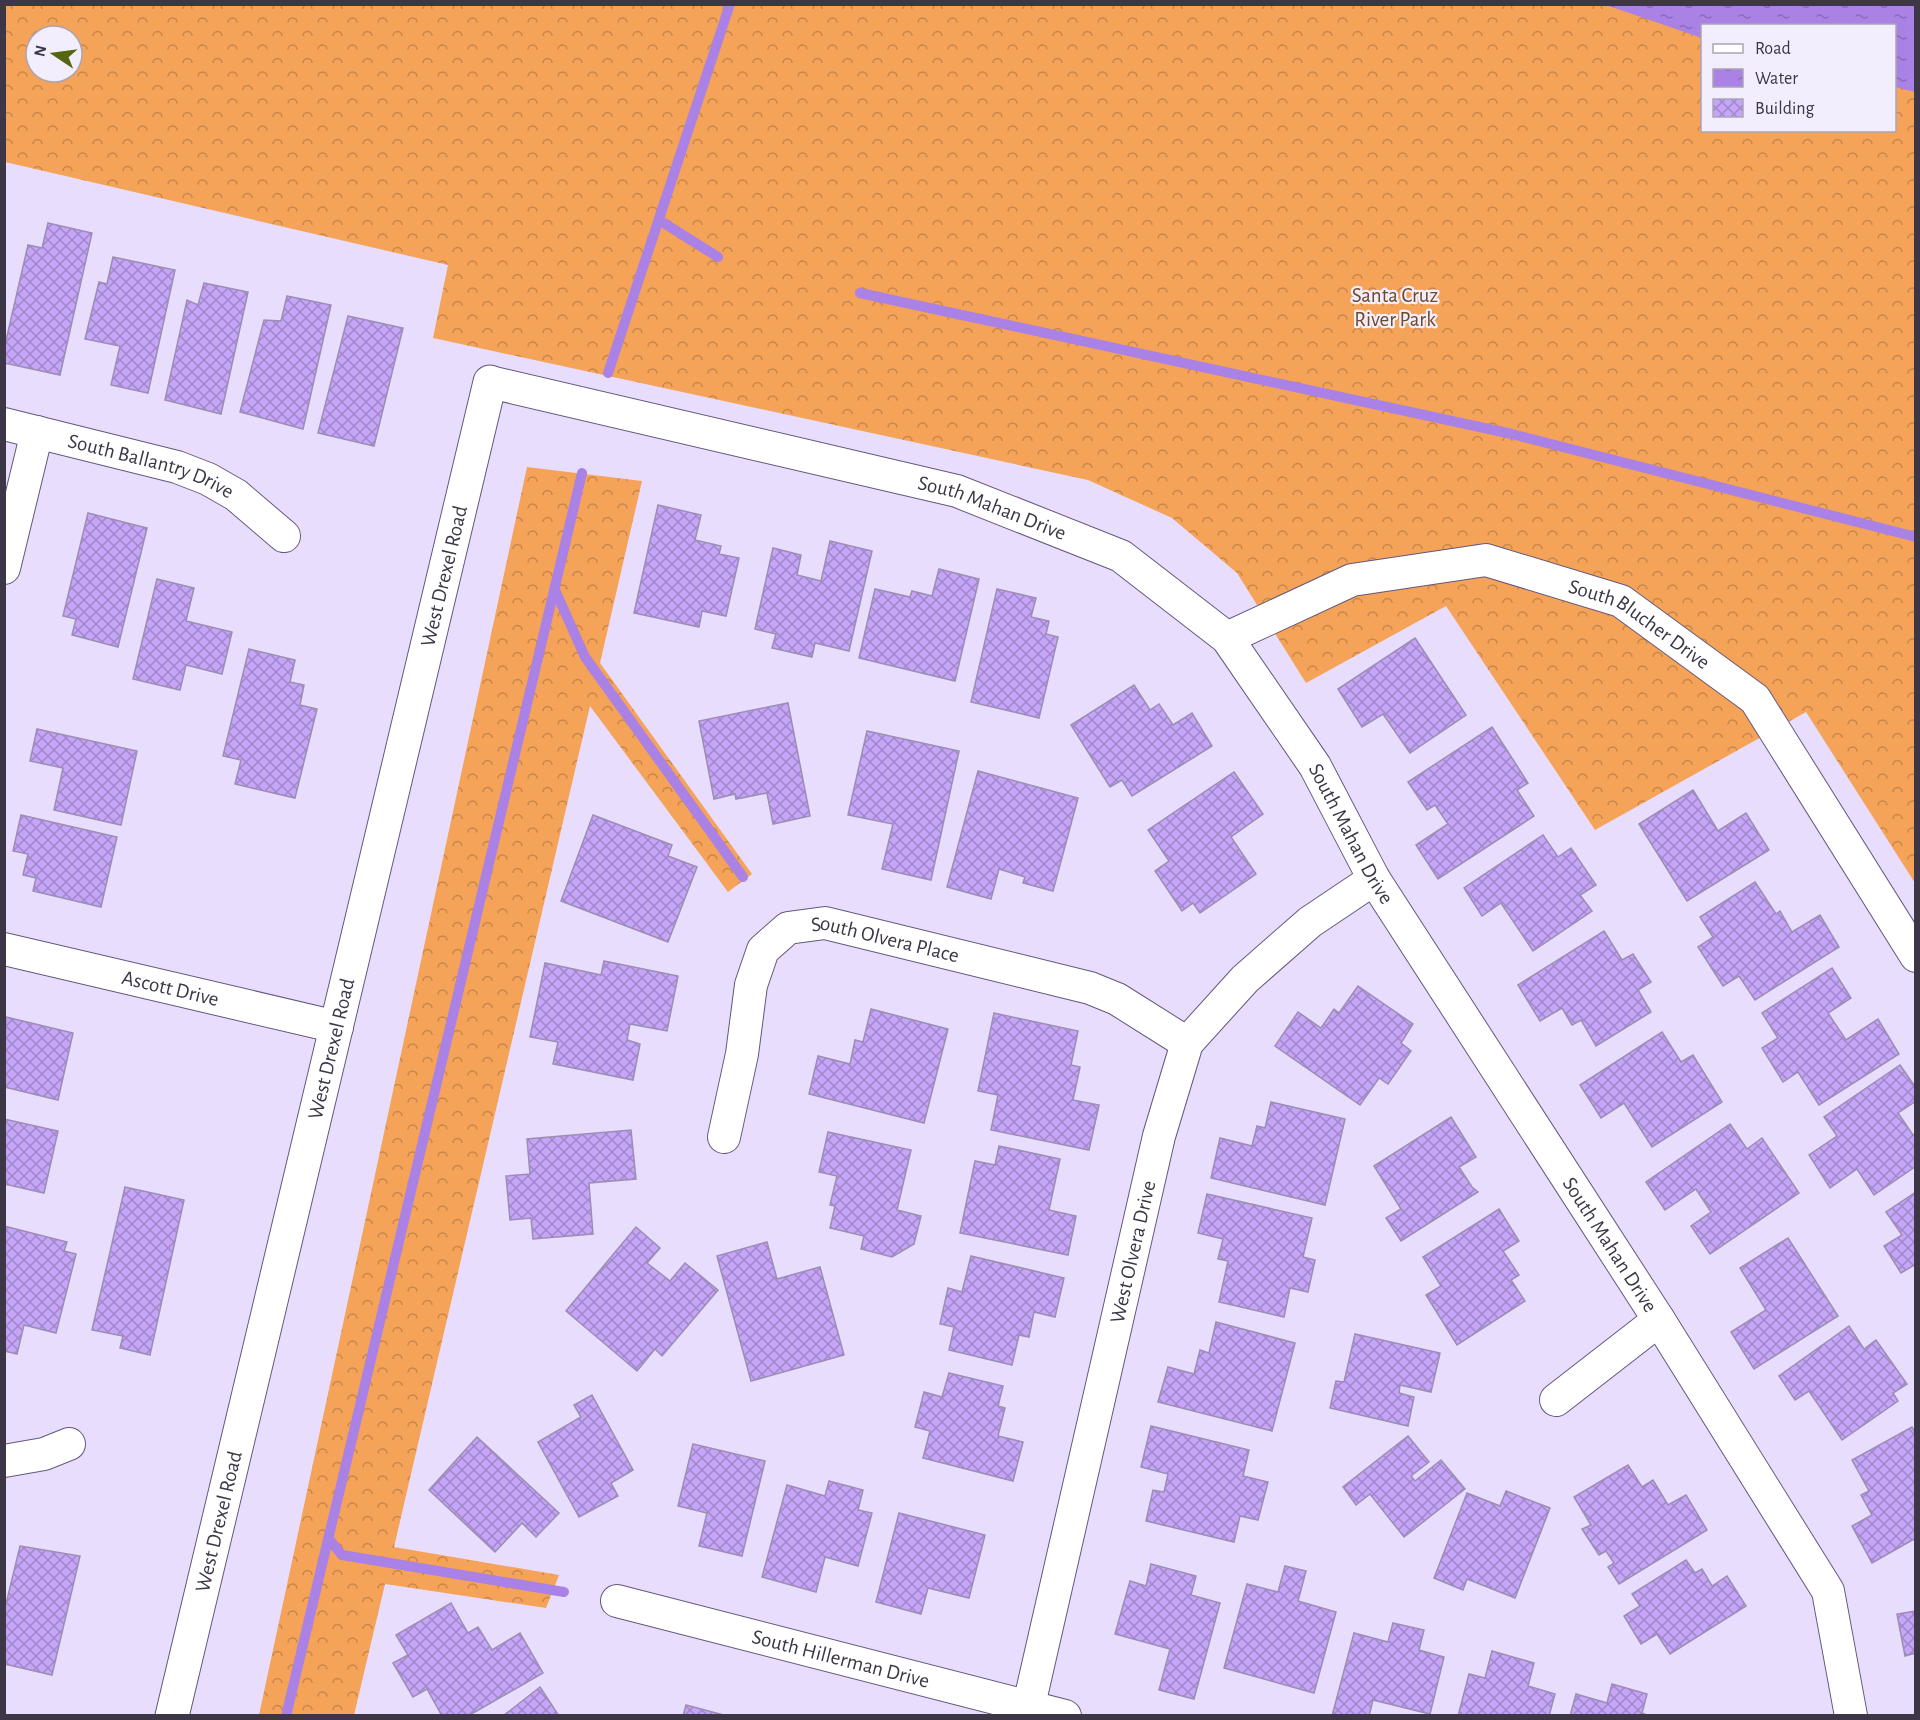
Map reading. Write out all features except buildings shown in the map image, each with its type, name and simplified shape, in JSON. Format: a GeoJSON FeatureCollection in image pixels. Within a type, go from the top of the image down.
{"type":"FeatureCollection","features":[{"type":"Feature","properties":{"kind":"street","name":"South Mahan Drive"},"geometry":{"type":"LineString","coordinates":[[490,382],[957,491],[1121,556],[1227,638],[1315,766],[1374,879],[1659,1320],[1828,1591],[1851,1716]]}},
{"type":"Feature","properties":{"kind":"street","name":"West Drexel Road"},"geometry":{"type":"LineString","coordinates":[[172,1716],[490,382]]}},
{"type":"Feature","properties":{"kind":"street","name":"South Ballantry Drive"},"geometry":{"type":"LineString","coordinates":[[4,424],[177,467],[208,479],[236,495],[284,536]]}},
{"type":"Feature","properties":{"kind":"street"},"geometry":{"type":"LineString","coordinates":[[4,568],[37,432]]}},
{"type":"Feature","properties":{"kind":"street","name":"South Blucher Drive"},"geometry":{"type":"LineString","coordinates":[[1227,638],[1352,580],[1486,560],[1621,600],[1755,699],[1916,956]]}},
{"type":"Feature","properties":{"kind":"street","name":"West Olvera Drive"},"geometry":{"type":"LineString","coordinates":[[1029,1705],[1158,1136],[1187,1043],[1245,979],[1310,922],[1374,879]]}},
{"type":"Feature","properties":{"kind":"street","name":"South Olvera Place"},"geometry":{"type":"LineString","coordinates":[[724,1137],[742,1054],[751,985],[763,950],[788,928],[825,923],[1090,988],[1117,999],[1187,1043]]}},
{"type":"Feature","properties":{"kind":"street","name":"Ascott Drive"},"geometry":{"type":"LineString","coordinates":[[4,949],[337,1027]]}},
{"type":"Feature","properties":{"kind":"street"},"geometry":{"type":"LineString","coordinates":[[1556,1400],[1659,1320]]}},
{"type":"Feature","properties":{"kind":"street"},"geometry":{"type":"LineString","coordinates":[[4,1461],[44,1454],[69,1444]]}},
{"type":"Feature","properties":{"kind":"street","name":"South Hillerman Drive"},"geometry":{"type":"LineString","coordinates":[[617,1601],[1065,1716]]}},
{"type":"Feature","properties":{"kind":"green space","name":"Santa Cruz River Park"},"geometry":{"type":"Polygon","coordinates":[[[5,5],[1915,5],[1915,883],[1806,712],[1595,830],[1446,606],[1306,683],[1237,573],[1172,518],[1088,480],[433,338],[448,265],[5,162],[5,5]]]}},
{"type":"Feature","properties":{"kind":"green space"},"geometry":{"type":"Polygon","coordinates":[[[527,467],[642,481],[600,663],[752,874],[728,892],[590,706],[394,1547],[559,1575],[546,1608],[385,1584],[354,1715],[259,1715],[527,467]]]}},
{"type":"Feature","properties":{"kind":"water"},"geometry":{"type":"Polygon","coordinates":[[[1606,5],[1915,5],[1915,92],[1896,87],[1896,24],[1701,24],[1701,38],[1606,5]]]}},
{"type":"Feature","properties":{"kind":"waterway"},"geometry":{"type":"LineString","coordinates":[[608,373],[730,4]]}},
{"type":"Feature","properties":{"kind":"waterway"},"geometry":{"type":"LineString","coordinates":[[659,220],[718,257]]}},
{"type":"Feature","properties":{"kind":"waterway"},"geometry":{"type":"LineString","coordinates":[[860,293],[1512,434],[1916,537]]}},
{"type":"Feature","properties":{"kind":"waterway"},"geometry":{"type":"LineString","coordinates":[[286,1716],[582,473]]}},
{"type":"Feature","properties":{"kind":"waterway"},"geometry":{"type":"LineString","coordinates":[[555,590],[585,657],[743,877]]}},
{"type":"Feature","properties":{"kind":"waterway"},"geometry":{"type":"LineString","coordinates":[[329,1539],[342,1555],[564,1592]]}}]}
